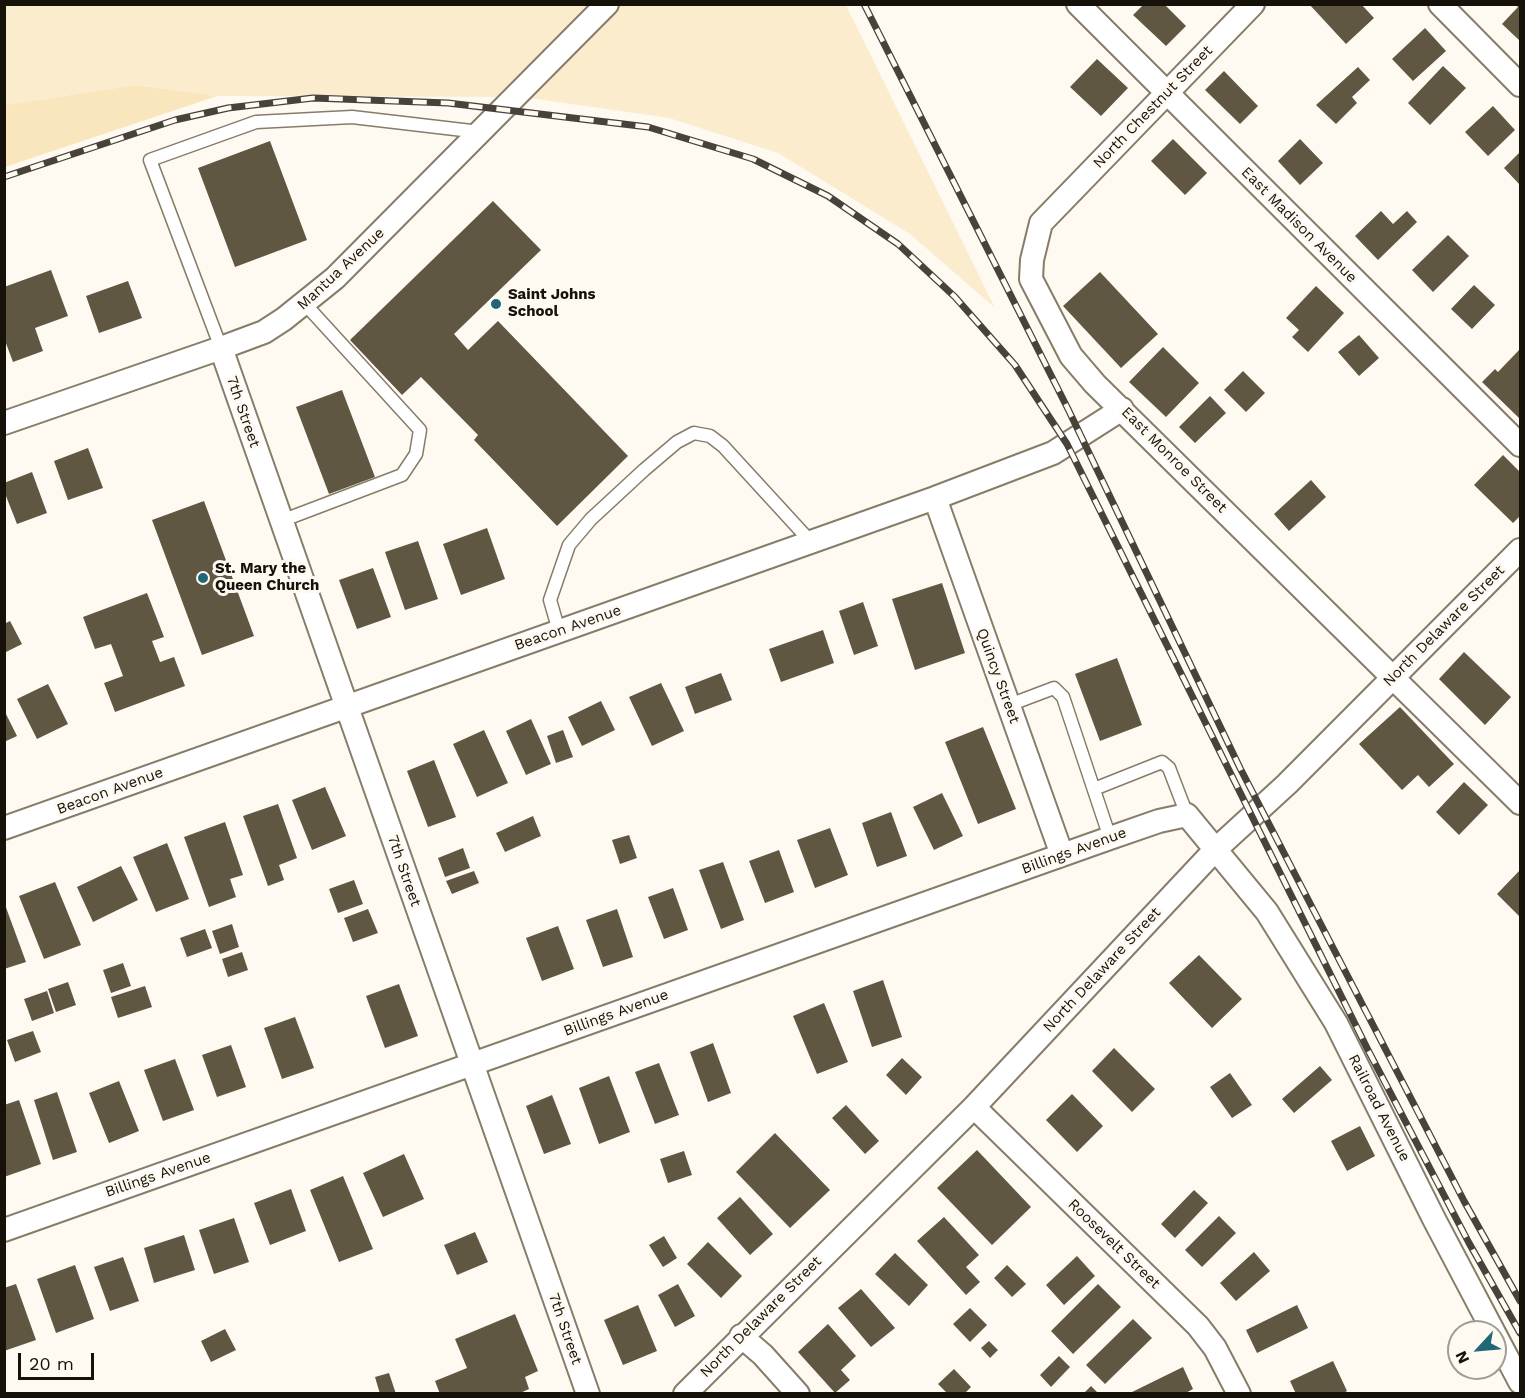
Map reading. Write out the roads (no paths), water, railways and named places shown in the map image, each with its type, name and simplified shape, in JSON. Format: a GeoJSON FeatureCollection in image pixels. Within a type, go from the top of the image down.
{"type":"FeatureCollection","features":[{"type":"Feature","properties":{"kind":"street","name":"Mantua Avenue"},"geometry":{"type":"LineString","coordinates":[[4,423],[264,332],[305,304],[335,278],[607,4]]}},
{"type":"Feature","properties":{"kind":"street","name":"East Madison Avenue"},"geometry":{"type":"LineString","coordinates":[[1078,4],[1521,445]]}},
{"type":"Feature","properties":{"kind":"street","name":"North Chestnut Street"},"geometry":{"type":"LineString","coordinates":[[1054,209],[1253,4]]}},
{"type":"Feature","properties":{"kind":"street"},"geometry":{"type":"LineString","coordinates":[[1440,4],[1521,85]]}},
{"type":"Feature","properties":{"kind":"street","name":"East Monroe Street"},"geometry":{"type":"LineString","coordinates":[[1054,209],[1041,223],[1032,260],[1031,279],[1071,356],[1521,803]]}},
{"type":"Feature","properties":{"kind":"street","name":"7th Street"},"geometry":{"type":"LineString","coordinates":[[221,348],[588,1394]]}},
{"type":"Feature","properties":{"kind":"street","name":"Beacon Avenue"},"geometry":{"type":"LineString","coordinates":[[4,828],[935,498],[1053,453],[1122,409]]}},
{"type":"Feature","properties":{"kind":"street","name":"Quincy Street"},"geometry":{"type":"LineString","coordinates":[[935,498],[1062,855]]}},
{"type":"Feature","properties":{"kind":"street","name":"North Delaware Street"},"geometry":{"type":"LineString","coordinates":[[685,1394],[974,1107],[1215,850],[1287,784],[1521,550]]}},
{"type":"Feature","properties":{"kind":"street"},"geometry":{"type":"LineString","coordinates":[[1187,816],[1215,850]]}},
{"type":"Feature","properties":{"kind":"street","name":"Billings Avenue"},"geometry":{"type":"LineString","coordinates":[[4,1230],[1110,838],[1160,821],[1187,816]]}},
{"type":"Feature","properties":{"kind":"street","name":"Railroad Avenue"},"geometry":{"type":"LineString","coordinates":[[1215,850],[1267,912],[1336,1023],[1434,1219],[1521,1382]]}},
{"type":"Feature","properties":{"kind":"street","name":"Roosevelt Street"},"geometry":{"type":"LineString","coordinates":[[974,1107],[1198,1326],[1215,1348],[1239,1394]]}},
{"type":"Feature","properties":{"kind":"street"},"geometry":{"type":"LineString","coordinates":[[741,1336],[798,1394]]}},
{"type":"Feature","properties":{"kind":"lane"},"geometry":{"type":"LineString","coordinates":[[221,348],[150,160],[256,122],[351,117],[480,132]]}},
{"type":"Feature","properties":{"kind":"lane"},"geometry":{"type":"LineString","coordinates":[[281,520],[402,475],[416,454],[420,430],[305,304]]}},
{"type":"Feature","properties":{"kind":"lane"},"geometry":{"type":"LineString","coordinates":[[559,631],[550,600],[569,545],[591,519],[644,471],[678,442],[694,433],[710,436],[723,446],[811,542]]}},
{"type":"Feature","properties":{"kind":"lane"},"geometry":{"type":"LineString","coordinates":[[1009,705],[1054,688],[1063,697],[1110,838]]}},
{"type":"Feature","properties":{"kind":"lane"},"geometry":{"type":"LineString","coordinates":[[1094,789],[1162,762],[1169,768],[1187,816]]}},
{"type":"Feature","properties":{"kind":"railway"},"geometry":{"type":"LineString","coordinates":[[864,4],[1068,409],[1240,768],[1464,1201],[1520,1301]]}},
{"type":"Feature","properties":{"kind":"railway"},"geometry":{"type":"LineString","coordinates":[[4,177],[175,120],[228,108],[313,98],[448,103],[648,127],[753,159],[828,196],[898,244],[955,297],[1015,365],[1067,444],[1368,1050],[1469,1243],[1520,1333]]}},
{"type":"Feature","properties":{"kind":"place","name":"Saint Johns School"},"geometry":{"type":"Point","coordinates":[496,304]}},
{"type":"Feature","properties":{"kind":"place","name":"St. Mary the Queen Church"},"geometry":{"type":"Point","coordinates":[203,578]}}]}
